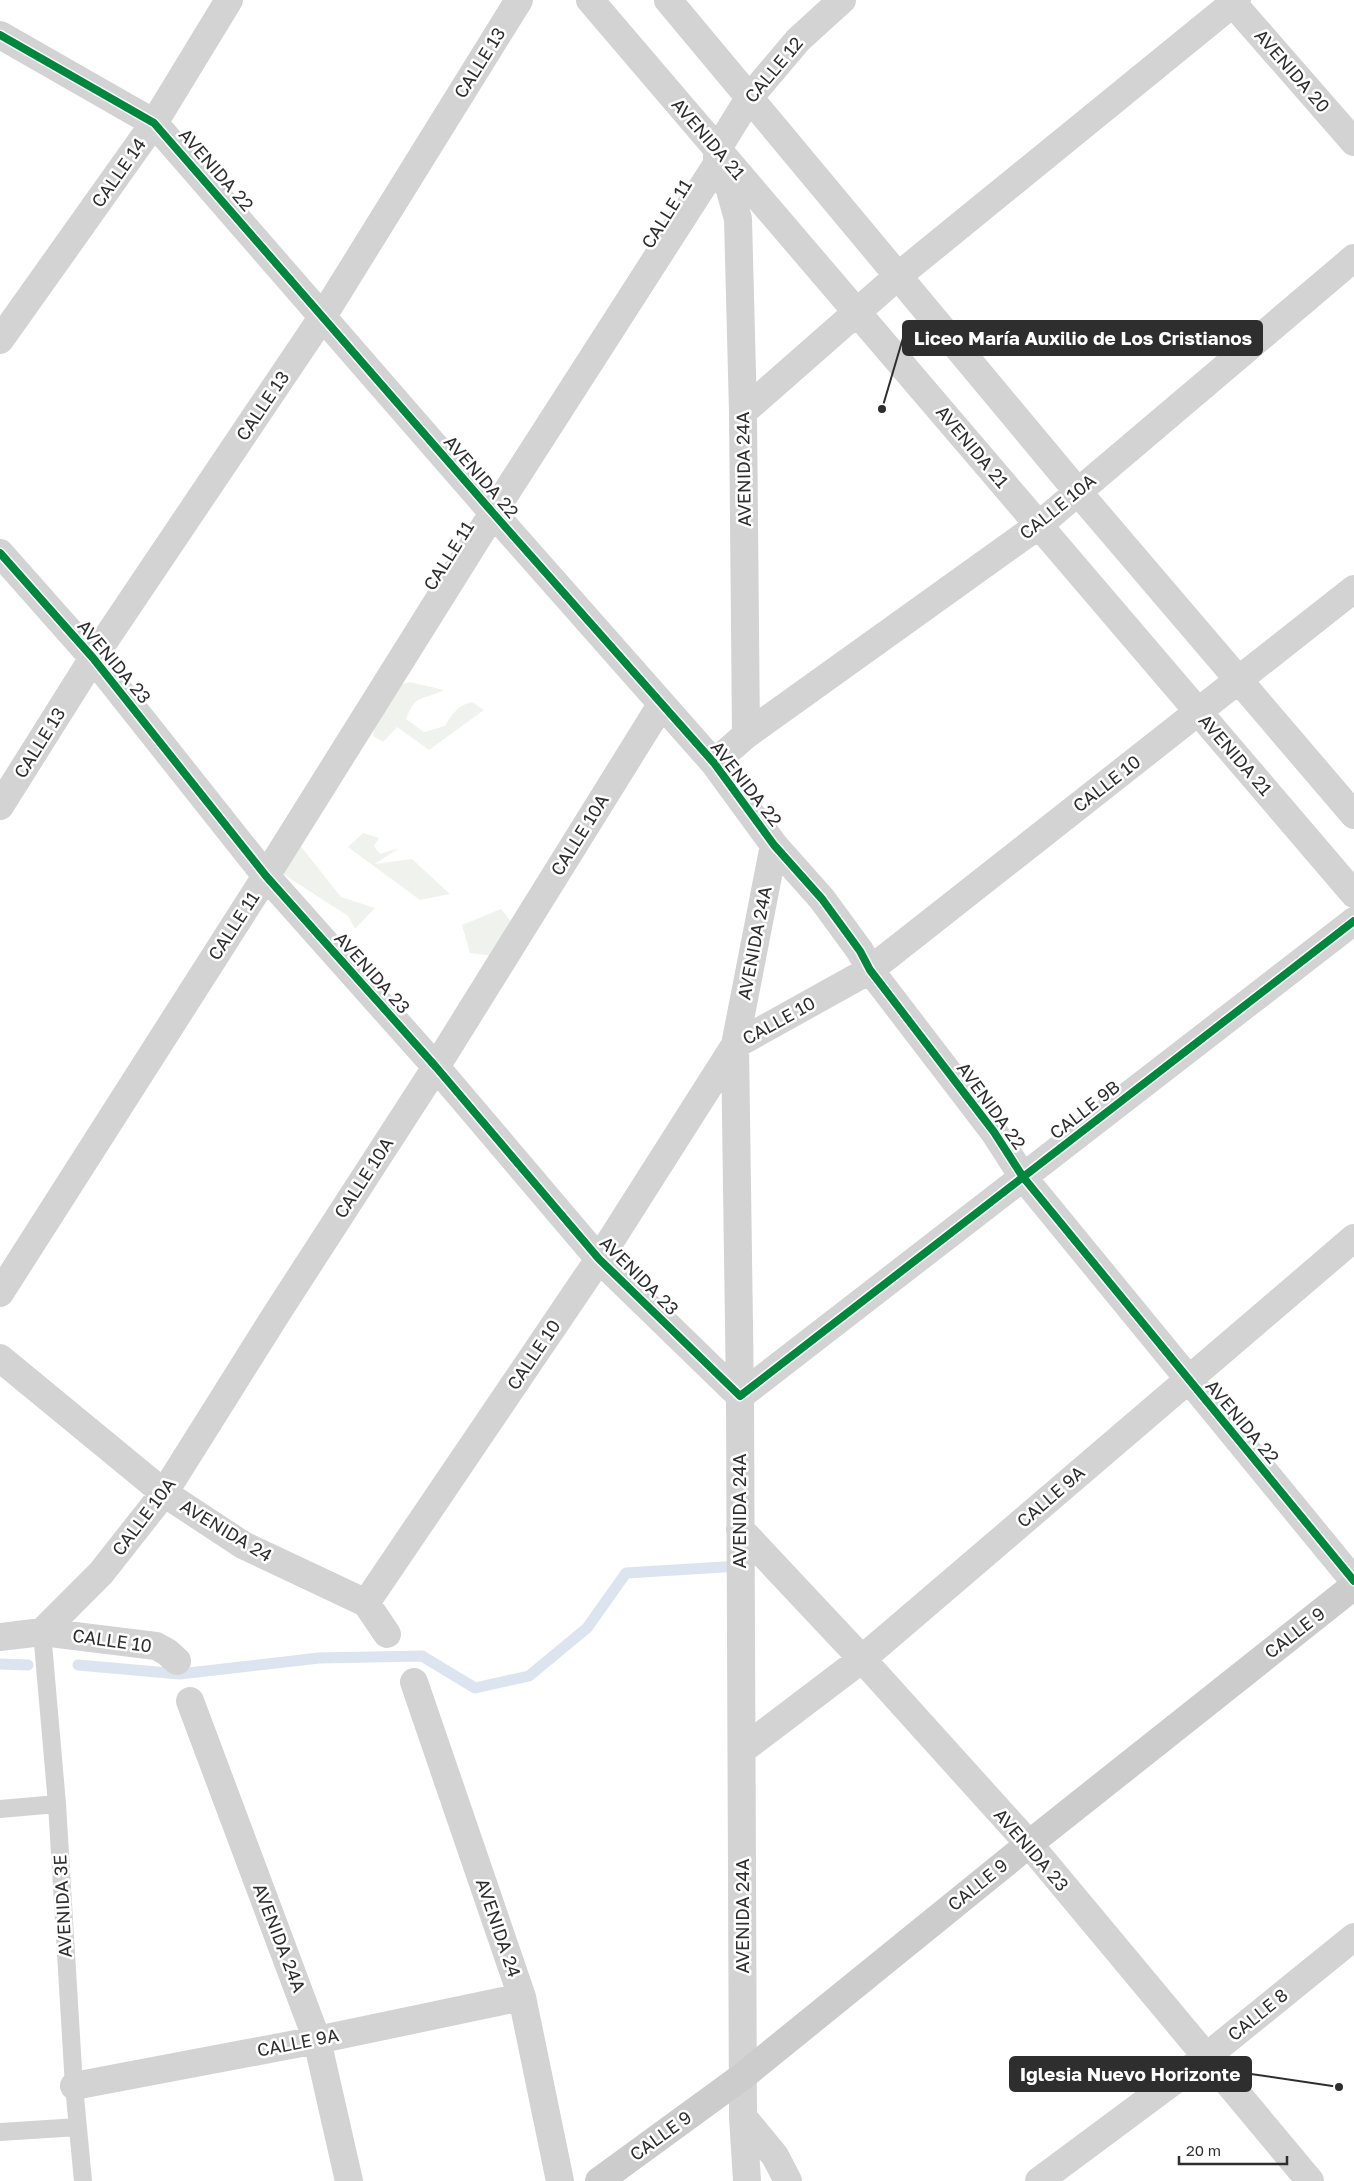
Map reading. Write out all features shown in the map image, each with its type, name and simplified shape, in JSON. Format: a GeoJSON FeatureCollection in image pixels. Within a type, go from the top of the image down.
{"type":"FeatureCollection","features":[{"type":"Feature","properties":{"kind":"street","name":"CALLE 14"},"geometry":{"type":"LineString","coordinates":[[0,340],[154,123],[229,0]]}},
{"type":"Feature","properties":{"kind":"street","name":"CALLE 13"},"geometry":{"type":"LineString","coordinates":[[0,806],[93,658],[323,316],[519,0]]}},
{"type":"Feature","properties":{"kind":"street","name":"AVENIDA 21"},"geometry":{"type":"LineString","coordinates":[[590,0],[717,157],[857,312],[1354,894]]}},
{"type":"Feature","properties":{"kind":"street"},"geometry":{"type":"LineString","coordinates":[[668,0],[1078,492],[1354,815]]}},
{"type":"Feature","properties":{"kind":"street","name":"CALLE 12"},"geometry":{"type":"LineString","coordinates":[[717,157],[749,98],[798,40],[842,0]]}},
{"type":"Feature","properties":{"kind":"street"},"geometry":{"type":"LineString","coordinates":[[743,412],[898,276],[1233,1]]}},
{"type":"Feature","properties":{"kind":"street","name":"AVENIDA 20"},"geometry":{"type":"LineString","coordinates":[[1233,1],[1354,142]]}},
{"type":"Feature","properties":{"kind":"street","name":"AVENIDA 22"},"geometry":{"type":"LineString","coordinates":[[0,35],[154,123],[493,514],[714,763],[774,845],[822,899],[860,951],[870,970],[994,1132],[1023,1178],[1354,1581]]}},
{"type":"Feature","properties":{"kind":"street","name":"AVENIDA 24A"},"geometry":{"type":"LineString","coordinates":[[717,157],[730,190],[738,219],[743,412],[746,735]]}},
{"type":"Feature","properties":{"kind":"street","name":"CALLE 11"},"geometry":{"type":"LineString","coordinates":[[0,1293],[266,876],[717,157]]}},
{"type":"Feature","properties":{"kind":"street","name":"CALLE 10A"},"geometry":{"type":"LineString","coordinates":[[746,735],[1039,525],[1354,258]]}},
{"type":"Feature","properties":{"kind":"street","name":"AVENIDA 23"},"geometry":{"type":"LineString","coordinates":[[0,553],[93,658],[266,876],[436,1066],[599,1259],[740,1396]]}},
{"type":"Feature","properties":{"kind":"street","name":"CALLE 10"},"geometry":{"type":"LineString","coordinates":[[366,1603],[599,1259],[735,1045],[870,970],[1354,590]]}},
{"type":"Feature","properties":{"kind":"street","name":"CALLE 10A"},"geometry":{"type":"LineString","coordinates":[[42,1632],[101,1573],[164,1493],[436,1066],[661,704]]}},
{"type":"Feature","properties":{"kind":"street"},"geometry":{"type":"LineString","coordinates":[[714,763],[746,735]]}},
{"type":"Feature","properties":{"kind":"street","name":"AVENIDA 24A"},"geometry":{"type":"LineString","coordinates":[[747,2181],[743,2117],[740,1396],[735,1045],[774,845]]}},
{"type":"Feature","properties":{"kind":"street","name":"CALLE 9B"},"geometry":{"type":"LineString","coordinates":[[740,1396],[1354,921]]}},
{"type":"Feature","properties":{"kind":"street","name":"CALLE 9A"},"geometry":{"type":"LineString","coordinates":[[742,1750],[862,1659],[1354,1238]]}},
{"type":"Feature","properties":{"kind":"street","name":"AVENIDA 24"},"geometry":{"type":"LineString","coordinates":[[0,1358],[164,1493],[243,1545],[366,1603]]}},
{"type":"Feature","properties":{"kind":"street","name":"AVENIDA 23"},"geometry":{"type":"LineString","coordinates":[[740,1529],[862,1659],[1029,1844],[1310,2181]]}},
{"type":"Feature","properties":{"kind":"street","name":"CALLE 9"},"geometry":{"type":"LineString","coordinates":[[600,2181],[743,2076],[1029,1844],[1354,1586]]}},
{"type":"Feature","properties":{"kind":"street"},"geometry":{"type":"LineString","coordinates":[[366,1603],[387,1634]]}},
{"type":"Feature","properties":{"kind":"street","name":"CALLE 10"},"geometry":{"type":"LineString","coordinates":[[0,1637],[42,1632],[156,1646],[167,1652],[177,1661]]}},
{"type":"Feature","properties":{"kind":"street","name":"AVENIDA 24"},"geometry":{"type":"LineString","coordinates":[[414,1682],[522,1997],[560,2181]]}},
{"type":"Feature","properties":{"kind":"street","name":"AVENIDA 24A"},"geometry":{"type":"LineString","coordinates":[[190,1701],[318,2040],[349,2181]]}},
{"type":"Feature","properties":{"kind":"street","name":"CALLE 8"},"geometry":{"type":"LineString","coordinates":[[1039,2181],[1206,2057],[1354,1937]]}},
{"type":"Feature","properties":{"kind":"street","name":"CALLE 9A"},"geometry":{"type":"LineString","coordinates":[[74,2086],[318,2040],[522,1997]]}},
{"type":"Feature","properties":{"kind":"street"},"geometry":{"type":"LineString","coordinates":[[743,2117],[775,2156],[788,2181]]}},
{"type":"Feature","properties":{"kind":"lane","name":"AVENIDA 3E"},"geometry":{"type":"LineString","coordinates":[[42,1632],[57,1804],[74,2086],[83,2181]]}},
{"type":"Feature","properties":{"kind":"lane"},"geometry":{"type":"LineString","coordinates":[[0,1809],[57,1804]]}},
{"type":"Feature","properties":{"kind":"lane"},"geometry":{"type":"LineString","coordinates":[[0,2132],[78,2127]]}},
{"type":"Feature","properties":{"kind":"shaded area"},"geometry":{"type":"Polygon","coordinates":[[[410,682],[444,690],[417,701],[410,710],[406,719],[424,732],[445,726],[456,711],[467,703],[472,702],[484,710],[429,750],[397,727],[383,742],[373,736],[375,723],[395,686],[410,682]]]}},
{"type":"Feature","properties":{"kind":"shaded area"},"geometry":{"type":"Polygon","coordinates":[[[363,833],[379,838],[374,846],[380,854],[399,848],[375,864],[412,859],[450,894],[420,900],[348,847],[363,833]]]}},
{"type":"Feature","properties":{"kind":"shaded area"},"geometry":{"type":"Polygon","coordinates":[[[299,844],[341,897],[375,908],[355,929],[348,916],[280,872],[299,844]]]}},
{"type":"Feature","properties":{"kind":"shaded area"},"geometry":{"type":"Polygon","coordinates":[[[501,909],[515,926],[494,956],[470,953],[462,925],[501,909]]]}},
{"type":"Feature","properties":{"kind":"waterway"},"geometry":{"type":"LineString","coordinates":[[78,1665],[180,1674],[319,1658],[422,1656],[475,1688],[529,1676],[587,1628],[626,1573],[740,1566]]}},
{"type":"Feature","properties":{"kind":"waterway"},"geometry":{"type":"LineString","coordinates":[[0,1664],[28,1665]]}},
{"type":"Feature","properties":{"kind":"cycle path"},"geometry":{"type":"LineString","coordinates":[[0,35],[154,123],[493,513],[714,763],[774,845],[822,899],[860,951],[870,970],[994,1132],[1023,1177],[1354,1581]]}},
{"type":"Feature","properties":{"kind":"cycle path"},"geometry":{"type":"LineString","coordinates":[[0,553],[93,658],[266,876],[436,1067],[599,1259],[740,1396],[1354,921]]}},
{"type":"Feature","properties":{"kind":"place","name":"Liceo María Auxilio de Los Cristianos"},"geometry":{"type":"Point","coordinates":[882,409]}},
{"type":"Feature","properties":{"kind":"place","name":"Iglesia Nuevo Horizonte"},"geometry":{"type":"Point","coordinates":[1339,2087]}}]}
